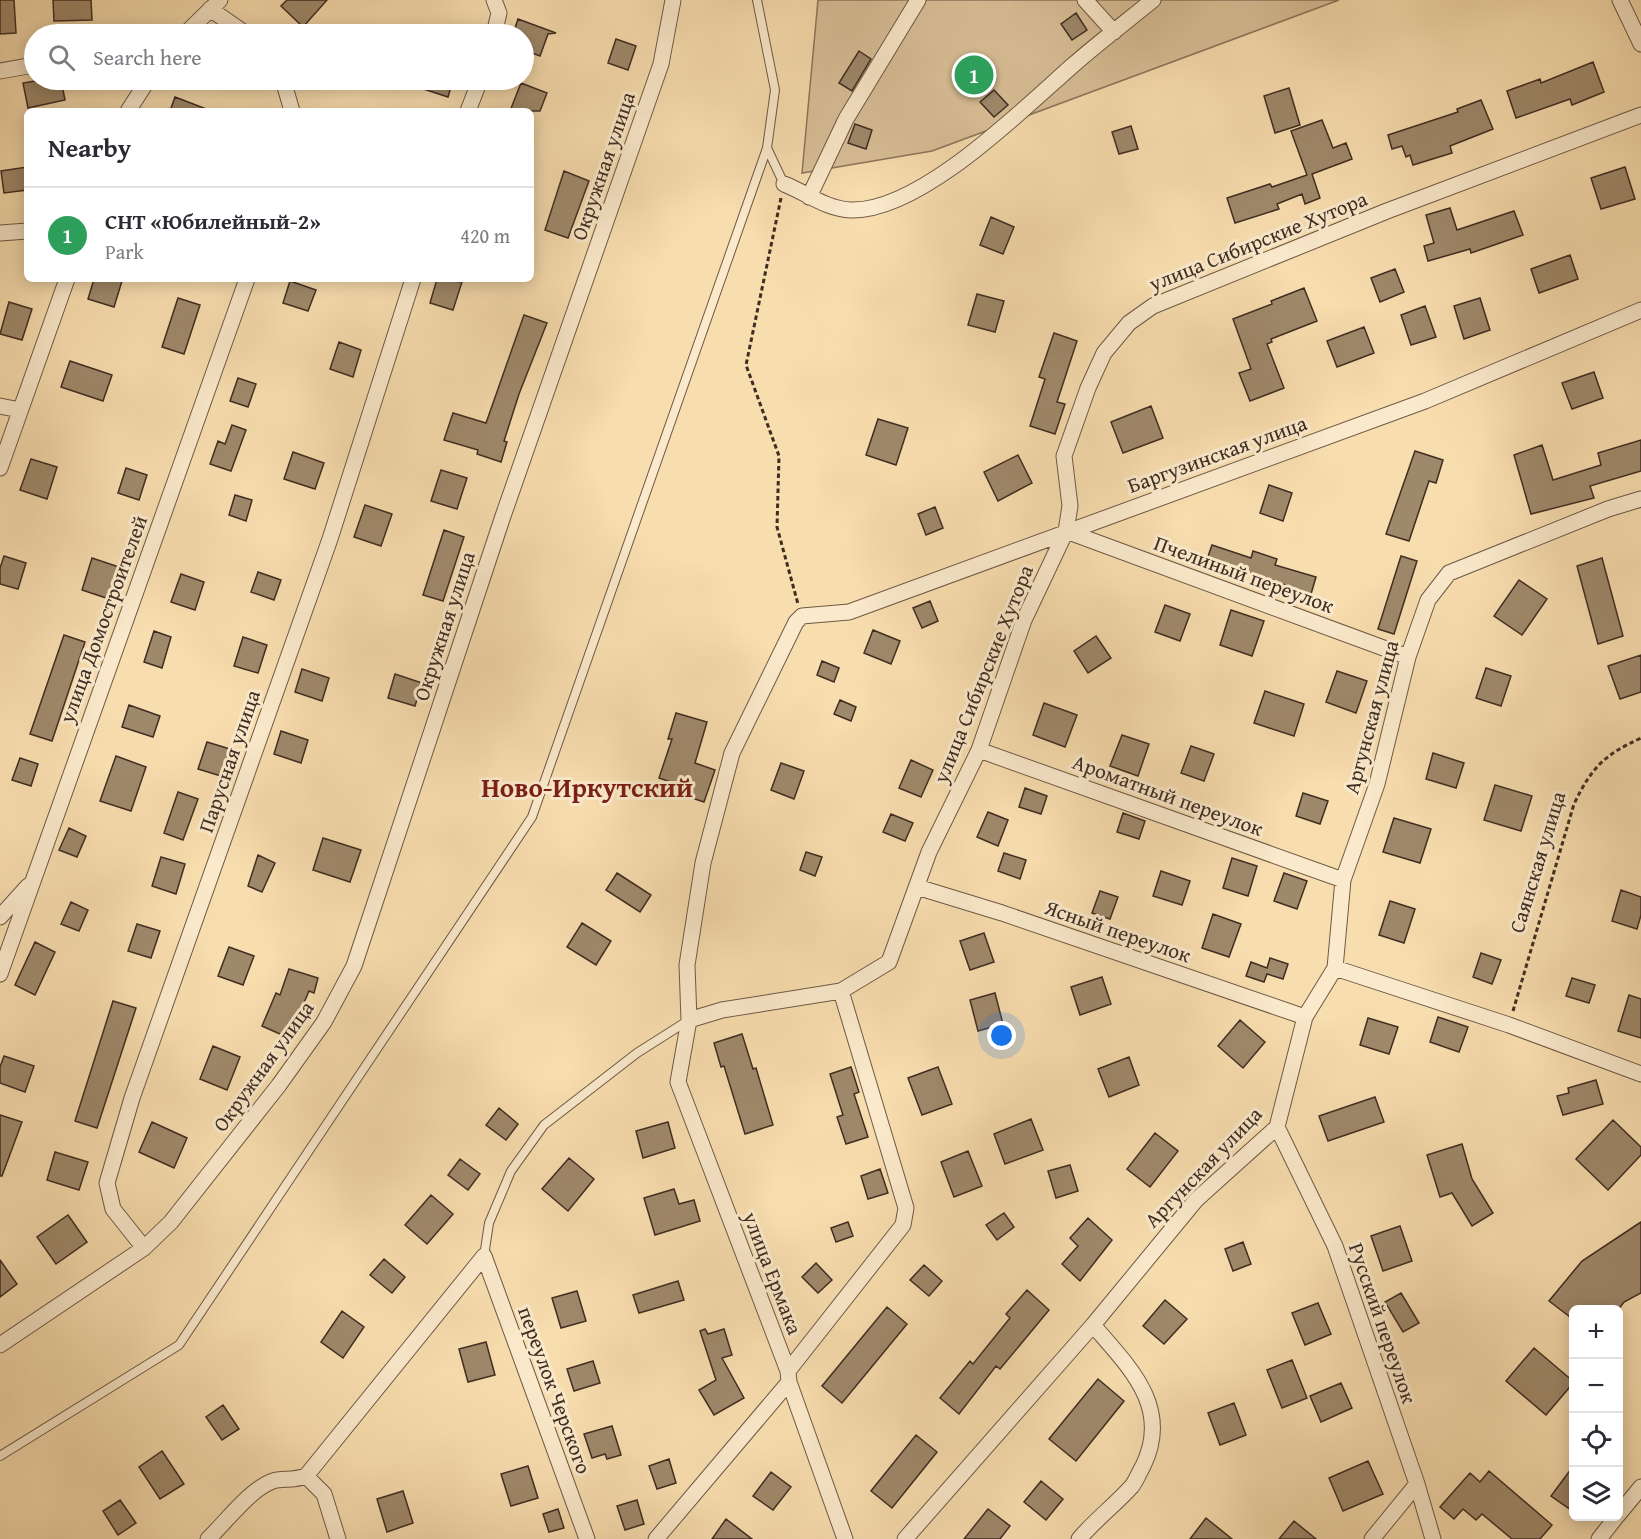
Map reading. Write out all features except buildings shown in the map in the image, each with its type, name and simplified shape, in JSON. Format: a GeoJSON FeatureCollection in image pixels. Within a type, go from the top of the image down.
{"type":"FeatureCollection","features":[{"type":"Feature","properties":{"kind":"street"},"geometry":{"type":"LineString","coordinates":[[494,0],[499,13],[496,24]]}},
{"type":"Feature","properties":{"kind":"street","name":"Окружная улица"},"geometry":{"type":"LineString","coordinates":[[0,1345],[144,1248],[171,1222],[279,1085],[324,1022],[354,966],[502,519],[661,64],[673,0]]}},
{"type":"Feature","properties":{"kind":"street"},"geometry":{"type":"LineString","coordinates":[[809,197],[846,119],[918,0]]}},
{"type":"Feature","properties":{"kind":"street"},"geometry":{"type":"LineString","coordinates":[[1085,0],[1114,32]]}},
{"type":"Feature","properties":{"kind":"street"},"geometry":{"type":"LineString","coordinates":[[784,184],[818,202],[851,210],[873,208],[910,195],[996,134],[1153,0]]}},
{"type":"Feature","properties":{"kind":"street"},"geometry":{"type":"LineString","coordinates":[[1620,0],[1641,44]]}},
{"type":"Feature","properties":{"kind":"street"},"geometry":{"type":"LineString","coordinates":[[195,24],[215,4],[236,24]]}},
{"type":"Feature","properties":{"kind":"street"},"geometry":{"type":"LineString","coordinates":[[0,70],[24,66]]}},
{"type":"Feature","properties":{"kind":"street"},"geometry":{"type":"LineString","coordinates":[[130,108],[142,90]]}},
{"type":"Feature","properties":{"kind":"street"},"geometry":{"type":"LineString","coordinates":[[286,90],[291,108]]}},
{"type":"Feature","properties":{"kind":"street"},"geometry":{"type":"LineString","coordinates":[[469,108],[476,90]]}},
{"type":"Feature","properties":{"kind":"street","name":"улица Сибирские Хутора"},"geometry":{"type":"LineString","coordinates":[[841,991],[889,962],[929,852],[979,750],[1024,620],[1066,531],[1070,506],[1064,456],[1088,388],[1104,353],[1129,323],[1153,306],[1387,211],[1641,116]]}},
{"type":"Feature","properties":{"kind":"street"},"geometry":{"type":"LineString","coordinates":[[0,233],[24,231]]}},
{"type":"Feature","properties":{"kind":"street"},"geometry":{"type":"LineString","coordinates":[[0,468],[66,282]]}},
{"type":"Feature","properties":{"kind":"street","name":"улица Домостроителей"},"geometry":{"type":"LineString","coordinates":[[0,974],[246,282]]}},
{"type":"Feature","properties":{"kind":"street","name":"Парусная улица"},"geometry":{"type":"LineString","coordinates":[[144,1248],[113,1209],[107,1183],[132,1098],[330,539],[412,282]]}},
{"type":"Feature","properties":{"kind":"street","name":"Баргузинская улица"},"geometry":{"type":"LineString","coordinates":[[802,616],[849,612],[1425,401],[1641,310]]}},
{"type":"Feature","properties":{"kind":"street"},"geometry":{"type":"LineString","coordinates":[[0,406],[20,410]]}},
{"type":"Feature","properties":{"kind":"street","name":"Аргунская улица"},"geometry":{"type":"LineString","coordinates":[[905,1539],[1093,1324],[1196,1200],[1277,1127],[1286,1101],[1305,1017],[1335,968],[1343,880],[1377,784],[1408,657],[1428,600],[1449,573],[1608,509],[1641,499]]}},
{"type":"Feature","properties":{"kind":"street","name":"Пчелиный переулок"},"geometry":{"type":"LineString","coordinates":[[1066,531],[1408,657]]}},
{"type":"Feature","properties":{"kind":"street","name":"улица Ермака"},"geometry":{"type":"LineString","coordinates":[[802,616],[778,656],[732,753],[702,863],[687,965],[689,1020],[678,1082],[788,1376],[845,1539]]}},
{"type":"Feature","properties":{"kind":"street","name":"Ароматный переулок"},"geometry":{"type":"LineString","coordinates":[[979,750],[1343,880]]}},
{"type":"Feature","properties":{"kind":"street"},"geometry":{"type":"LineString","coordinates":[[0,917],[32,882]]}},
{"type":"Feature","properties":{"kind":"street","name":"Ясный переулок"},"geometry":{"type":"LineString","coordinates":[[916,887],[1002,913],[1305,1017]]}},
{"type":"Feature","properties":{"kind":"street"},"geometry":{"type":"LineString","coordinates":[[1335,968],[1509,1025],[1641,1074]]}},
{"type":"Feature","properties":{"kind":"street"},"geometry":{"type":"LineString","coordinates":[[656,1539],[788,1376],[903,1225],[906,1208],[841,991],[722,1010],[689,1020]]}},
{"type":"Feature","properties":{"kind":"street","name":"Русский переулок"},"geometry":{"type":"LineString","coordinates":[[1277,1127],[1335,1246],[1417,1484],[1433,1539]]}},
{"type":"Feature","properties":{"kind":"street"},"geometry":{"type":"LineString","coordinates":[[208,1539],[256,1490],[275,1480],[291,1482],[306,1476],[484,1256]]}},
{"type":"Feature","properties":{"kind":"street","name":"переулок Черского"},"geometry":{"type":"LineString","coordinates":[[484,1256],[587,1539]]}},
{"type":"Feature","properties":{"kind":"street"},"geometry":{"type":"LineString","coordinates":[[1079,1539],[1133,1485],[1148,1455],[1155,1429],[1148,1402],[1136,1374],[1093,1324]]}},
{"type":"Feature","properties":{"kind":"street"},"geometry":{"type":"LineString","coordinates":[[306,1476],[324,1494],[339,1539]]}},
{"type":"Feature","properties":{"kind":"street"},"geometry":{"type":"LineString","coordinates":[[1372,1539],[1417,1484]]}},
{"type":"Feature","properties":{"kind":"street"},"geometry":{"type":"LineString","coordinates":[[1623,1510],[1641,1487]]}},
{"type":"Feature","properties":{"kind":"street"},"geometry":{"type":"LineString","coordinates":[[1599,1539],[1614,1521]]}},
{"type":"Feature","properties":{"kind":"lane"},"geometry":{"type":"LineString","coordinates":[[0,1456],[179,1345],[532,817],[767,148],[775,90],[757,0]]}},
{"type":"Feature","properties":{"kind":"lane"},"geometry":{"type":"LineString","coordinates":[[767,148],[784,184]]}},
{"type":"Feature","properties":{"kind":"lane"},"geometry":{"type":"LineString","coordinates":[[484,1256],[489,1223],[511,1171],[544,1125],[637,1053],[689,1020]]}},
{"type":"Feature","properties":{"kind":"path"},"geometry":{"type":"LineString","coordinates":[[784,184],[746,365],[779,456],[777,527],[802,616]]}},
{"type":"Feature","properties":{"kind":"path","name":"Саянская улица"},"geometry":{"type":"LineString","coordinates":[[1509,1025],[1574,804],[1586,779],[1600,761],[1641,738]]}},
{"type":"Feature","properties":{"kind":"shaded area"},"geometry":{"type":"Polygon","coordinates":[[[818,0],[1339,0],[932,151],[802,173],[818,0]]]}},
{"type":"Feature","properties":{"kind":"place","name":"СНТ «Юбилейный-2»"},"geometry":{"type":"Point","coordinates":[974,75]}},
{"type":"Feature","properties":{"kind":"district","name":"Ново-Иркутский"},"geometry":{"type":"Point","coordinates":[587,787]}}]}
